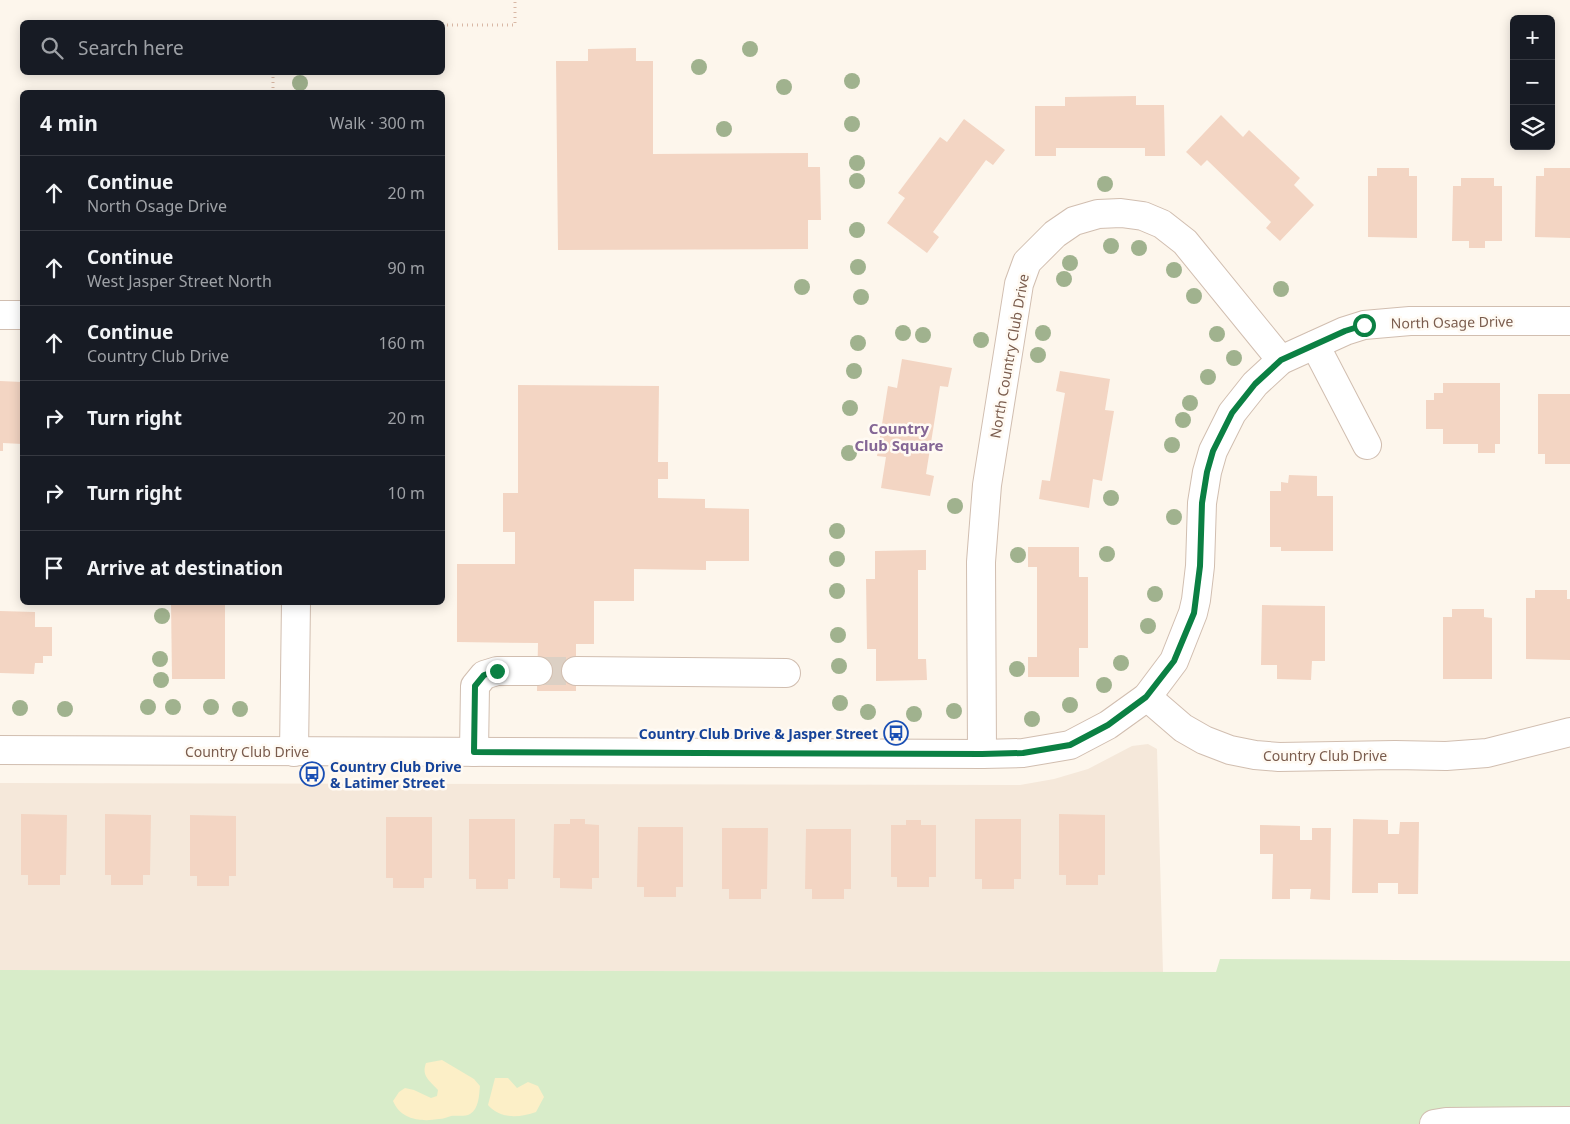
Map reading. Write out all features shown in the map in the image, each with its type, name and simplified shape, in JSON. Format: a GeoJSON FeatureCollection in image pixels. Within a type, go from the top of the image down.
{"type":"FeatureCollection","features":[{"type":"Feature","properties":{"kind":"street","name":"North Country Club Drive"},"geometry":{"type":"LineString","coordinates":[[982,754],[981,562],[987,485],[1020,284],[1027,262],[1055,234],[1074,221],[1098,214],[1121,213],[1143,216],[1162,224],[1185,242],[1281,360]]}},
{"type":"Feature","properties":{"kind":"street"},"geometry":{"type":"LineString","coordinates":[[0,315],[20,315]]}},
{"type":"Feature","properties":{"kind":"street","name":"North Osage Drive"},"geometry":{"type":"LineString","coordinates":[[1146,697],[1174,661],[1194,613],[1200,566],[1202,503],[1207,472],[1213,451],[1232,413],[1255,384],[1281,360],[1345,331],[1364,325],[1410,321],[1570,321]]}},
{"type":"Feature","properties":{"kind":"street"},"geometry":{"type":"LineString","coordinates":[[1315,345],[1367,445]]}},
{"type":"Feature","properties":{"kind":"street"},"geometry":{"type":"LineString","coordinates":[[294,752],[296,605]]}},
{"type":"Feature","properties":{"kind":"street"},"geometry":{"type":"LineString","coordinates":[[474,752],[475,686],[484,675],[497,671],[538,671]]}},
{"type":"Feature","properties":{"kind":"street"},"geometry":{"type":"LineString","coordinates":[[576,671],[786,673]]}},
{"type":"Feature","properties":{"kind":"street","name":"Country Club Drive"},"geometry":{"type":"LineString","coordinates":[[0,750],[1023,753],[1070,745],[1108,725],[1146,697],[1183,728],[1204,740],[1230,750],[1279,757],[1446,756],[1488,753],[1570,732]]}},
{"type":"Feature","properties":{"kind":"street"},"geometry":{"type":"LineString","coordinates":[[1434,1124],[1446,1122],[1570,1120]]}},
{"type":"Feature","properties":{"kind":"path"},"geometry":{"type":"LineString","coordinates":[[445,25],[516,25],[515,0]]}},
{"type":"Feature","properties":{"kind":"path"},"geometry":{"type":"LineString","coordinates":[[273,75],[273,90]]}},
{"type":"Feature","properties":{"kind":"shaded area"},"geometry":{"type":"Polygon","coordinates":[[[1148,744],[1157,749],[1163,972],[0,970],[0,783],[1020,785],[1054,779],[1088,769],[1132,746],[1148,744]]]}},
{"type":"Feature","properties":{"kind":"green space"},"geometry":{"type":"Polygon","coordinates":[[[1220,959],[1570,961],[1570,1124],[0,1124],[0,970],[1216,972],[1220,959]]]}},
{"type":"Feature","properties":{"kind":"sand"},"geometry":{"type":"Polygon","coordinates":[[[442,1060],[474,1079],[480,1086],[475,1109],[470,1114],[440,1119],[419,1120],[406,1116],[393,1101],[399,1092],[405,1088],[431,1098],[437,1096],[438,1090],[425,1075],[425,1068],[426,1063],[442,1060]]]}},
{"type":"Feature","properties":{"kind":"sand"},"geometry":{"type":"Polygon","coordinates":[[[495,1078],[508,1078],[517,1088],[528,1082],[538,1086],[544,1097],[536,1112],[510,1116],[493,1110],[488,1105],[495,1078]]]}},
{"type":"Feature","properties":{"kind":"building"},"geometry":{"type":"Polygon","coordinates":[[[636,48],[636,61],[653,61],[653,154],[808,153],[808,167],[820,167],[821,220],[808,220],[808,249],[558,250],[556,61],[588,61],[588,49],[636,48]]]}},
{"type":"Feature","properties":{"kind":"building"},"geometry":{"type":"Polygon","coordinates":[[[1136,96],[1136,105],[1164,105],[1165,156],[1145,156],[1145,148],[1056,148],[1056,156],[1035,156],[1035,106],[1065,106],[1065,97],[1136,96]]]}},
{"type":"Feature","properties":{"kind":"building"},"geometry":{"type":"Polygon","coordinates":[[[1221,115],[1243,137],[1249,130],[1300,178],[1294,185],[1314,205],[1280,241],[1266,228],[1271,222],[1207,160],[1201,166],[1186,152],[1221,115]]]}},
{"type":"Feature","properties":{"kind":"building"},"geometry":{"type":"Polygon","coordinates":[[[964,119],[1005,150],[993,165],[986,160],[933,232],[939,237],[927,253],[887,223],[905,198],[898,193],[940,137],[947,142],[964,119]]]}},
{"type":"Feature","properties":{"kind":"building"},"geometry":{"type":"Polygon","coordinates":[[[1377,168],[1409,168],[1409,176],[1417,176],[1417,238],[1368,237],[1368,176],[1377,176],[1377,168]]]}},
{"type":"Feature","properties":{"kind":"building"},"geometry":{"type":"Polygon","coordinates":[[[1544,168],[1570,168],[1570,238],[1535,237],[1536,176],[1544,176],[1544,168]]]}},
{"type":"Feature","properties":{"kind":"building"},"geometry":{"type":"Polygon","coordinates":[[[1461,178],[1494,178],[1494,186],[1502,186],[1502,241],[1485,241],[1485,248],[1469,248],[1469,241],[1452,241],[1453,186],[1461,186],[1461,178]]]}},
{"type":"Feature","properties":{"kind":"building"},"geometry":{"type":"Polygon","coordinates":[[[902,359],[952,368],[948,387],[940,386],[926,474],[934,476],[930,496],[881,488],[886,457],[877,456],[888,386],[897,388],[902,359]]]}},
{"type":"Feature","properties":{"kind":"building"},"geometry":{"type":"Polygon","coordinates":[[[1060,371],[1110,379],[1105,410],[1114,411],[1102,481],[1093,479],[1089,508],[1039,499],[1042,480],[1050,481],[1065,393],[1056,391],[1060,371]]]}},
{"type":"Feature","properties":{"kind":"building"},"geometry":{"type":"Polygon","coordinates":[[[0,381],[20,382],[20,444],[3,443],[3,451],[0,451],[0,381]]]}},
{"type":"Feature","properties":{"kind":"building"},"geometry":{"type":"Polygon","coordinates":[[[1443,383],[1500,383],[1500,444],[1495,444],[1495,453],[1478,453],[1478,444],[1443,444],[1443,429],[1426,429],[1426,400],[1434,400],[1434,393],[1443,393],[1443,383]]]}},
{"type":"Feature","properties":{"kind":"building"},"geometry":{"type":"Polygon","coordinates":[[[518,385],[659,386],[658,462],[668,462],[668,479],[658,479],[658,498],[705,499],[705,508],[749,509],[749,561],[706,561],[706,570],[634,569],[634,601],[594,601],[594,644],[576,644],[576,691],[537,691],[538,643],[457,642],[457,564],[515,564],[515,532],[503,532],[503,493],[518,493],[518,385]]]}},
{"type":"Feature","properties":{"kind":"building"},"geometry":{"type":"Polygon","coordinates":[[[1538,394],[1570,394],[1570,464],[1545,464],[1545,454],[1538,454],[1538,394]]]}},
{"type":"Feature","properties":{"kind":"building"},"geometry":{"type":"Polygon","coordinates":[[[1289,475],[1317,476],[1317,496],[1333,496],[1333,551],[1281,551],[1281,547],[1270,547],[1270,491],[1281,491],[1281,482],[1288,483],[1289,475]]]}},
{"type":"Feature","properties":{"kind":"building"},"geometry":{"type":"Polygon","coordinates":[[[1028,547],[1079,547],[1079,577],[1088,577],[1088,648],[1079,648],[1079,677],[1028,677],[1028,657],[1037,657],[1037,567],[1028,567],[1028,547]]]}},
{"type":"Feature","properties":{"kind":"building"},"geometry":{"type":"Polygon","coordinates":[[[926,550],[926,570],[918,570],[918,659],[926,659],[927,680],[876,681],[876,649],[867,649],[866,579],[875,579],[875,551],[926,550]]]}},
{"type":"Feature","properties":{"kind":"building"},"geometry":{"type":"Polygon","coordinates":[[[1535,590],[1567,590],[1567,599],[1570,599],[1570,660],[1526,659],[1526,598],[1535,598],[1535,590]]]}},
{"type":"Feature","properties":{"kind":"building"},"geometry":{"type":"Polygon","coordinates":[[[171,605],[225,605],[225,679],[172,679],[171,605]]]}},
{"type":"Feature","properties":{"kind":"building"},"geometry":{"type":"Polygon","coordinates":[[[1262,605],[1325,606],[1325,661],[1312,661],[1311,680],[1277,679],[1277,665],[1261,665],[1262,605]]]}},
{"type":"Feature","properties":{"kind":"building"},"geometry":{"type":"Polygon","coordinates":[[[1452,609],[1484,609],[1484,617],[1492,618],[1492,679],[1443,679],[1443,617],[1452,617],[1452,609]]]}},
{"type":"Feature","properties":{"kind":"building"},"geometry":{"type":"Polygon","coordinates":[[[0,611],[35,612],[35,627],[52,627],[52,656],[43,656],[43,663],[35,663],[34,674],[0,673],[0,611]]]}},
{"type":"Feature","properties":{"kind":"building"},"geometry":{"type":"Polygon","coordinates":[[[21,814],[67,815],[66,875],[60,875],[60,885],[28,885],[28,875],[21,875],[21,814]]]}},
{"type":"Feature","properties":{"kind":"building"},"geometry":{"type":"Polygon","coordinates":[[[105,814],[151,815],[150,875],[143,875],[143,885],[111,885],[111,875],[105,875],[105,814]]]}},
{"type":"Feature","properties":{"kind":"building"},"geometry":{"type":"Polygon","coordinates":[[[1059,814],[1105,815],[1105,875],[1098,875],[1098,885],[1066,885],[1066,875],[1059,875],[1059,814]]]}},
{"type":"Feature","properties":{"kind":"building"},"geometry":{"type":"Polygon","coordinates":[[[190,815],[236,816],[236,876],[229,876],[229,886],[197,886],[197,876],[190,876],[190,815]]]}},
{"type":"Feature","properties":{"kind":"building"},"geometry":{"type":"Polygon","coordinates":[[[386,817],[432,817],[432,878],[424,878],[424,888],[393,888],[393,878],[386,878],[386,817]]]}},
{"type":"Feature","properties":{"kind":"building"},"geometry":{"type":"Polygon","coordinates":[[[469,819],[515,819],[515,879],[508,879],[508,889],[476,889],[476,879],[469,879],[469,819]]]}},
{"type":"Feature","properties":{"kind":"building"},"geometry":{"type":"Polygon","coordinates":[[[570,819],[585,819],[585,824],[599,825],[599,878],[592,878],[592,889],[560,888],[560,878],[553,878],[554,824],[570,824],[570,819]]]}},
{"type":"Feature","properties":{"kind":"building"},"geometry":{"type":"Polygon","coordinates":[[[975,819],[1021,819],[1021,879],[1014,879],[1014,889],[982,889],[982,879],[975,879],[975,819]]]}},
{"type":"Feature","properties":{"kind":"building"},"geometry":{"type":"Polygon","coordinates":[[[1353,819],[1388,820],[1388,834],[1399,834],[1400,822],[1419,822],[1418,894],[1398,894],[1398,883],[1378,883],[1378,893],[1352,893],[1353,819]]]}},
{"type":"Feature","properties":{"kind":"building"},"geometry":{"type":"Polygon","coordinates":[[[906,820],[921,820],[921,825],[936,825],[936,877],[929,877],[929,887],[897,887],[897,877],[891,877],[891,825],[906,825],[906,820]]]}},
{"type":"Feature","properties":{"kind":"building"},"geometry":{"type":"Polygon","coordinates":[[[1260,825],[1300,826],[1300,840],[1312,840],[1312,828],[1331,828],[1330,900],[1310,899],[1311,889],[1290,889],[1290,899],[1272,899],[1273,854],[1260,854],[1260,825]]]}},
{"type":"Feature","properties":{"kind":"building"},"geometry":{"type":"Polygon","coordinates":[[[638,827],[683,827],[683,887],[676,887],[676,897],[644,897],[644,887],[637,887],[638,827]]]}},
{"type":"Feature","properties":{"kind":"building"},"geometry":{"type":"Polygon","coordinates":[[[722,828],[768,828],[767,889],[761,889],[761,899],[729,899],[729,889],[722,889],[722,828]]]}},
{"type":"Feature","properties":{"kind":"building"},"geometry":{"type":"Polygon","coordinates":[[[806,829],[851,829],[851,889],[844,889],[844,899],[812,899],[812,889],[805,889],[806,829]]]}},
{"type":"Feature","properties":{"kind":"tunnel"},"geometry":{"type":"LineString","coordinates":[[538,671],[576,671]]}},
{"type":"Feature","properties":{"kind":"place","name":"Country Club Drive & Jasper Street"},"geometry":{"type":"Point","coordinates":[896,733]}},
{"type":"Feature","properties":{"kind":"place","name":"Country Club Drive & Latimer Street"},"geometry":{"type":"Point","coordinates":[312,774]}},
{"type":"Feature","properties":{"kind":"district","name":"Country Club Square"},"geometry":{"type":"Point","coordinates":[899,436]}},
{"type":"Feature","properties":{"kind":"route"},"geometry":{"type":"LineString","coordinates":[[497,671],[484,675],[475,686],[474,752],[982,754],[1023,753],[1070,745],[1108,725],[1146,697],[1174,661],[1194,613],[1200,566],[1202,503],[1207,472],[1213,451],[1232,413],[1255,384],[1281,360],[1345,331],[1364,325]]}}]}
